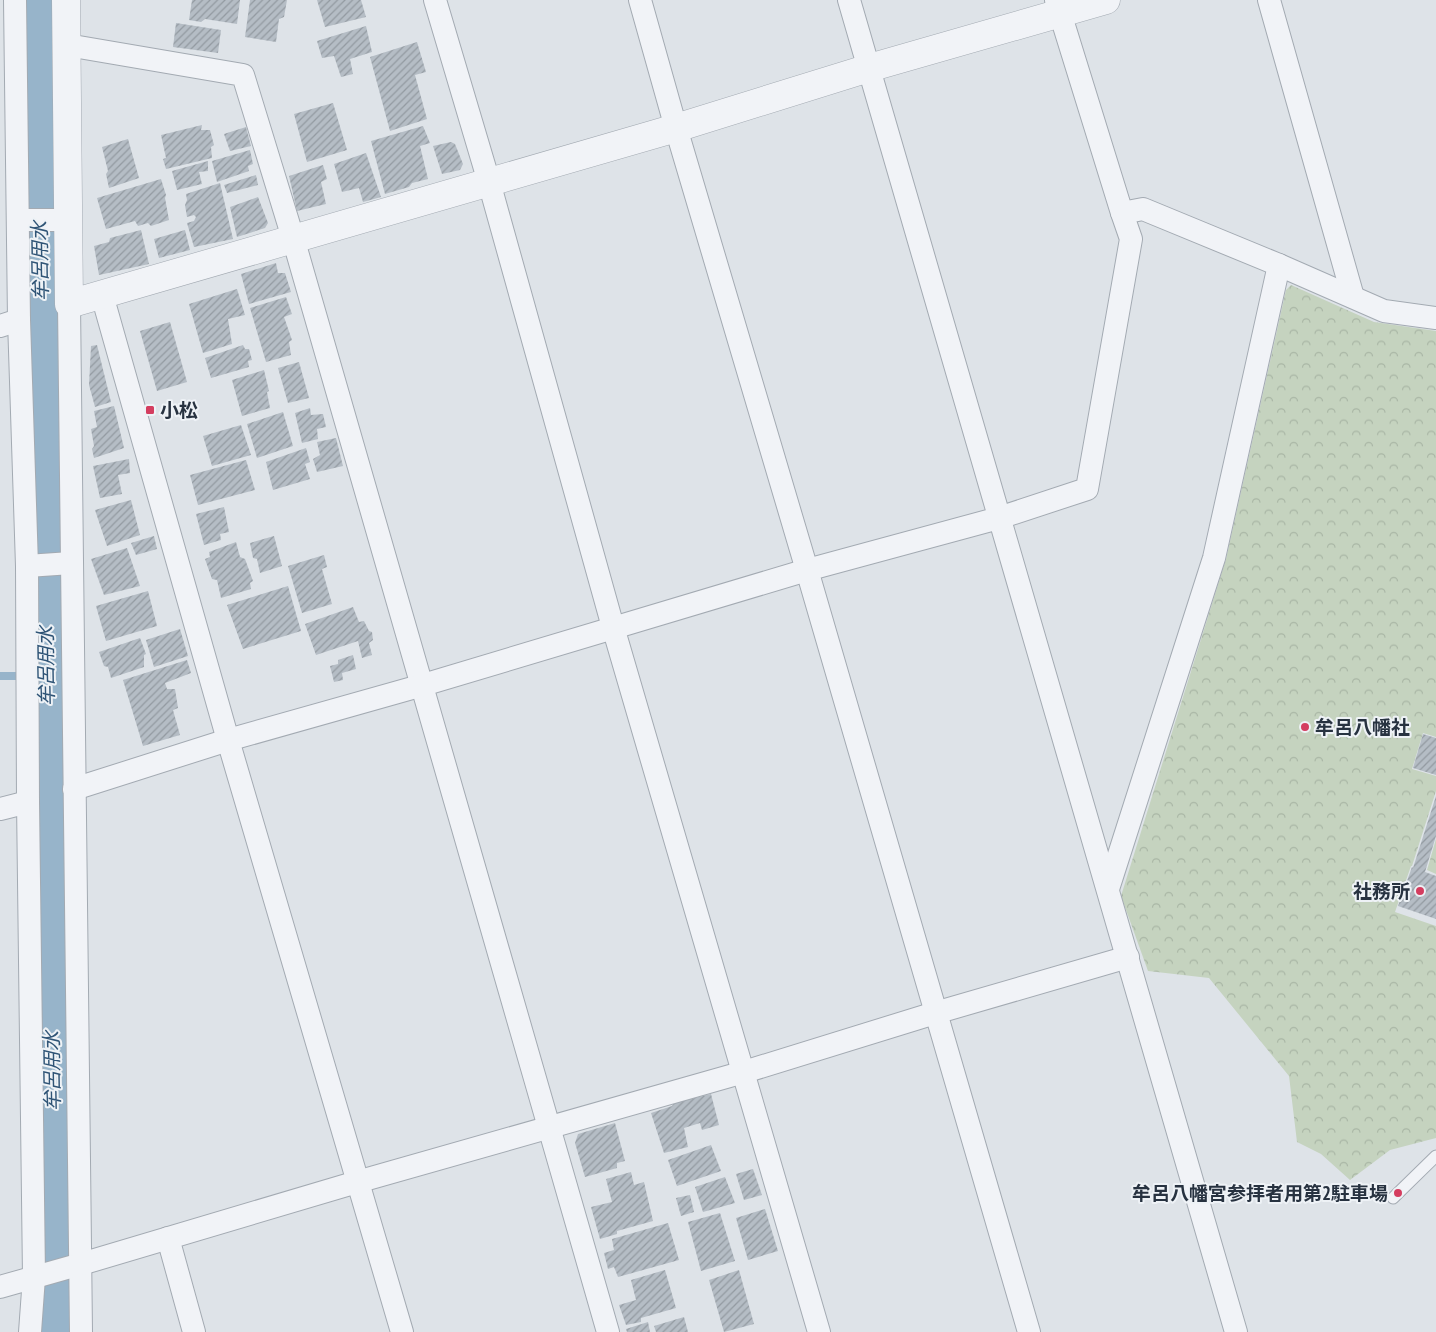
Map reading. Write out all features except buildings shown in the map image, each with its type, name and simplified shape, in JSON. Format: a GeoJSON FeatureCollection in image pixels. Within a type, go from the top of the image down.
{"type":"FeatureCollection","features":[{"type":"Feature","properties":{"kind":"street"},"geometry":{"type":"LineString","coordinates":[[15,0],[24,220],[10,323],[31,566],[28,802],[39,1276],[30,1332]]}},
{"type":"Feature","properties":{"kind":"street"},"geometry":{"type":"LineString","coordinates":[[66,0],[62,220],[68,304],[65,563],[74,789],[75,1266],[81,1332]]}},
{"type":"Feature","properties":{"kind":"street"},"geometry":{"type":"LineString","coordinates":[[435,0],[489,182],[613,628],[819,1332]]}},
{"type":"Feature","properties":{"kind":"street"},"geometry":{"type":"LineString","coordinates":[[640,0],[1029,1332]]}},
{"type":"Feature","properties":{"kind":"street"},"geometry":{"type":"LineString","coordinates":[[849,0],[1236,1332]]}},
{"type":"Feature","properties":{"kind":"street"},"geometry":{"type":"LineString","coordinates":[[68,304],[676,128],[1058,7],[1106,0]]}},
{"type":"Feature","properties":{"kind":"street"},"geometry":{"type":"LineString","coordinates":[[1269,0],[1353,297]]}},
{"type":"Feature","properties":{"kind":"street"},"geometry":{"type":"LineString","coordinates":[[74,789],[228,740],[423,685],[807,570],[999,518],[1087,489],[1131,239],[1058,7]]}},
{"type":"Feature","properties":{"kind":"street"},"geometry":{"type":"LineString","coordinates":[[66,46],[243,75],[293,238],[423,685],[608,1332]]}},
{"type":"Feature","properties":{"kind":"street"},"geometry":{"type":"LineString","coordinates":[[1122,213],[1143,210],[1279,265],[1384,311],[1436,318]]}},
{"type":"Feature","properties":{"kind":"street"},"geometry":{"type":"LineString","coordinates":[[24,220],[62,220]]}},
{"type":"Feature","properties":{"kind":"street"},"geometry":{"type":"LineString","coordinates":[[1108,889],[1214,558],[1279,265]]}},
{"type":"Feature","properties":{"kind":"street"},"geometry":{"type":"LineString","coordinates":[[102,294],[228,740],[402,1332]]}},
{"type":"Feature","properties":{"kind":"street"},"geometry":{"type":"LineString","coordinates":[[31,566],[65,563]]}},
{"type":"Feature","properties":{"kind":"street"},"geometry":{"type":"LineString","coordinates":[[0,809],[28,802]]}},
{"type":"Feature","properties":{"kind":"street"},"geometry":{"type":"LineString","coordinates":[[0,1286],[75,1266],[357,1182],[744,1072],[935,1013],[1128,957]]}},
{"type":"Feature","properties":{"kind":"street"},"geometry":{"type":"LineString","coordinates":[[168,1238],[194,1332]]}},
{"type":"Feature","properties":{"kind":"lane"},"geometry":{"type":"LineString","coordinates":[[1393,1198],[1436,1156]]}},
{"type":"Feature","properties":{"kind":"green space","name":"牟呂八幡社"},"geometry":{"type":"Polygon","coordinates":[[[1291,285],[1374,322],[1436,331],[1436,737],[1423,733],[1412,769],[1436,776],[1436,791],[1395,912],[1436,926],[1436,1138],[1390,1150],[1350,1180],[1321,1154],[1297,1142],[1289,1076],[1209,978],[1148,971],[1121,896],[1226,559],[1286,290],[1291,285]]]}},
{"type":"Feature","properties":{"kind":"green space"},"geometry":{"type":"Polygon","coordinates":[[[1436,839],[1436,874],[1427,870],[1436,839]]]}},
{"type":"Feature","properties":{"kind":"waterway","name":"牟呂用水"},"geometry":{"type":"LineString","coordinates":[[36,0],[56,1332]]}},
{"type":"Feature","properties":{"kind":"waterway"},"geometry":{"type":"LineString","coordinates":[[0,676],[17,676]]}},
{"type":"Feature","properties":{"kind":"place","name":"小松"},"geometry":{"type":"Point","coordinates":[150,410]}},
{"type":"Feature","properties":{"kind":"place","name":"牟呂八幡社"},"geometry":{"type":"Point","coordinates":[1305,727]}},
{"type":"Feature","properties":{"kind":"place","name":"社務所"},"geometry":{"type":"Point","coordinates":[1420,891]}},
{"type":"Feature","properties":{"kind":"place","name":"牟呂八幡宮参拝者用第2駐車場"},"geometry":{"type":"Point","coordinates":[1398,1193]}}]}
